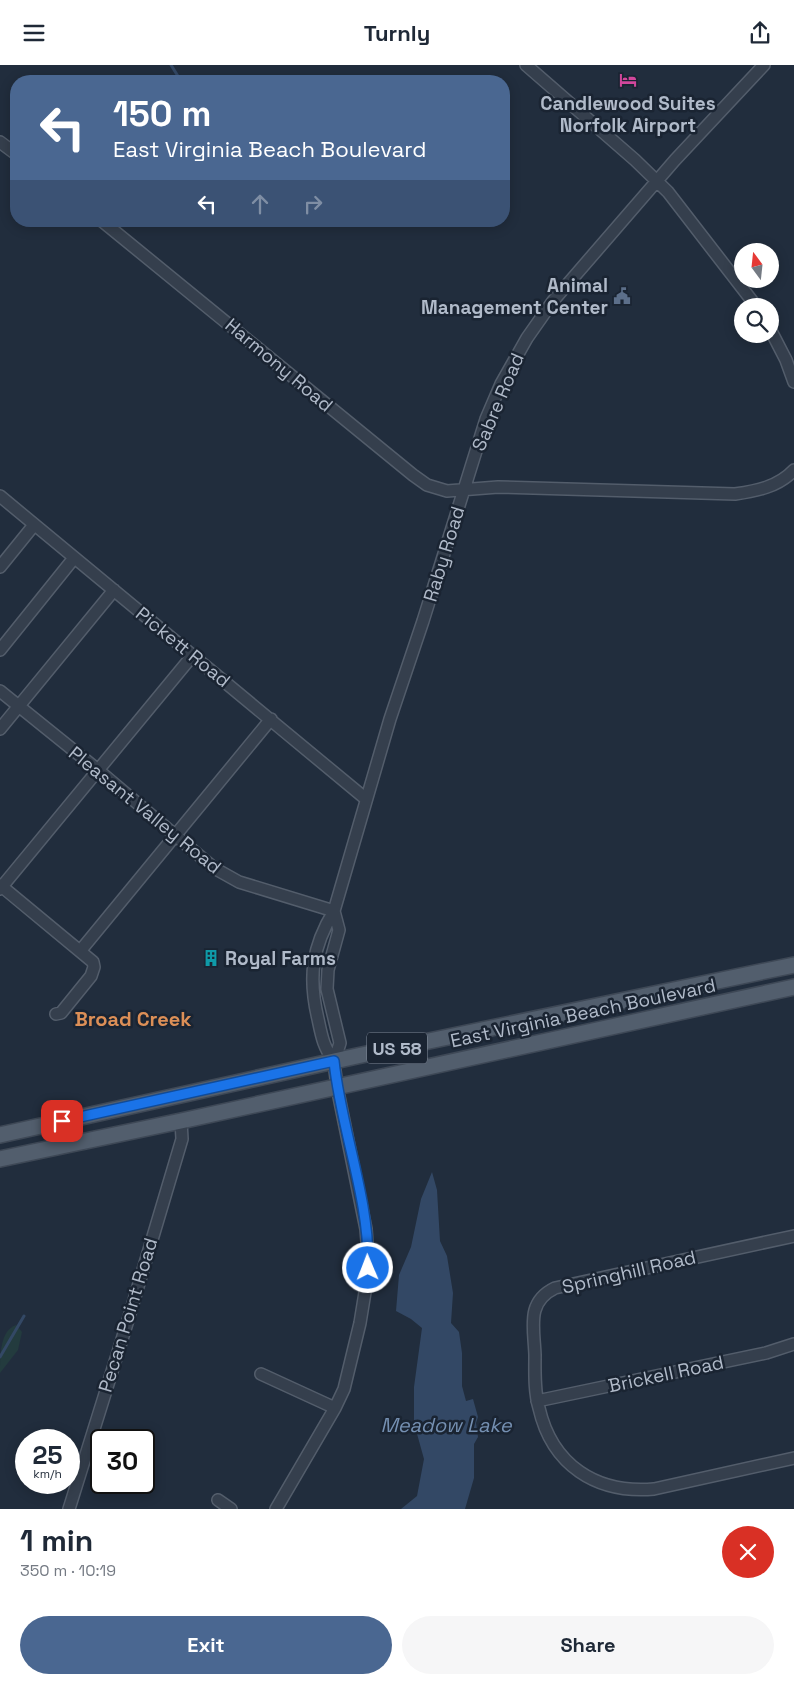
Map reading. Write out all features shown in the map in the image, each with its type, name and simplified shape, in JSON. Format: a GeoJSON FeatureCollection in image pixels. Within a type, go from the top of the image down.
{"type":"FeatureCollection","features":[{"type":"Feature","properties":{"kind":"main road","name":"East Virginia Beach Boulevard"},"geometry":{"type":"LineString","coordinates":[[0,1135],[334,1061],[794,965]]}},
{"type":"Feature","properties":{"kind":"main road","name":"East Virginia Beach Boulevard"},"geometry":{"type":"LineString","coordinates":[[0,1159],[794,987]]}},
{"type":"Feature","properties":{"kind":"street"},"geometry":{"type":"LineString","coordinates":[[526,65],[657,180],[750,298]]}},
{"type":"Feature","properties":{"kind":"street","name":"Sabre Road"},"geometry":{"type":"LineString","coordinates":[[463,490],[486,419],[501,385],[527,337],[553,301],[657,180],[764,65]]}},
{"type":"Feature","properties":{"kind":"street","name":"Harmony Road"},"geometry":{"type":"LineString","coordinates":[[109,227],[413,475],[427,485],[437,489],[447,491],[463,490]]}},
{"type":"Feature","properties":{"kind":"street"},"geometry":{"type":"LineString","coordinates":[[777,343],[794,382]]}},
{"type":"Feature","properties":{"kind":"street","name":"Raby Road"},"geometry":{"type":"LineString","coordinates":[[276,1509],[336,1408],[344,1389],[360,1323],[367,1280],[368,1255],[362,1205],[337,1087],[334,1061],[340,1043],[327,989],[328,970],[338,930],[334,911],[390,719],[423,621],[463,490],[498,487],[735,494],[752,492],[768,487],[780,481],[794,470]]}},
{"type":"Feature","properties":{"kind":"street","name":"Pickett Road"},"geometry":{"type":"LineString","coordinates":[[0,496],[366,799]]}},
{"type":"Feature","properties":{"kind":"street"},"geometry":{"type":"LineString","coordinates":[[0,567],[34,525]]}},
{"type":"Feature","properties":{"kind":"street"},"geometry":{"type":"LineString","coordinates":[[0,650],[74,558]]}},
{"type":"Feature","properties":{"kind":"street"},"geometry":{"type":"LineString","coordinates":[[0,729],[114,590]]}},
{"type":"Feature","properties":{"kind":"street"},"geometry":{"type":"LineString","coordinates":[[56,1015],[61,1013],[93,973],[93,962],[1,887],[193,655]]}},
{"type":"Feature","properties":{"kind":"street","name":"Pleasant Valley Road"},"geometry":{"type":"LineString","coordinates":[[0,691],[223,875],[239,882],[334,911]]}},
{"type":"Feature","properties":{"kind":"street"},"geometry":{"type":"LineString","coordinates":[[80,950],[271,719]]}},
{"type":"Feature","properties":{"kind":"street","name":"Pecan Point Road"},"geometry":{"type":"LineString","coordinates":[[68,1509],[129,1317],[182,1139],[181,1121]]}},
{"type":"Feature","properties":{"kind":"street","name":"Springhill Road"},"geometry":{"type":"LineString","coordinates":[[794,1236],[555,1288],[541,1297],[534,1311],[537,1401],[544,1425],[558,1452],[570,1465],[594,1481],[611,1487],[639,1491],[794,1458]]}},
{"type":"Feature","properties":{"kind":"street","name":"Brickell Road"},"geometry":{"type":"LineString","coordinates":[[537,1401],[766,1353],[794,1344]]}},
{"type":"Feature","properties":{"kind":"street"},"geometry":{"type":"LineString","coordinates":[[261,1374],[336,1408]]}},
{"type":"Feature","properties":{"kind":"street"},"geometry":{"type":"LineString","coordinates":[[218,1500],[231,1509]]}},
{"type":"Feature","properties":{"kind":"green space"},"geometry":{"type":"Polygon","coordinates":[[[16,1325],[22,1332],[18,1350],[0,1373],[1,1351],[4,1338],[7,1332],[16,1325]]]}},
{"type":"Feature","properties":{"kind":"water","name":"Meadow Lake"},"geometry":{"type":"Polygon","coordinates":[[[432,1172],[437,1190],[440,1241],[447,1256],[453,1293],[451,1323],[459,1332],[462,1353],[462,1386],[466,1401],[473,1399],[478,1417],[476,1423],[478,1437],[474,1444],[474,1478],[465,1509],[401,1509],[417,1496],[424,1459],[414,1423],[414,1387],[422,1328],[411,1319],[396,1311],[399,1275],[411,1247],[421,1199],[432,1172]]]}},
{"type":"Feature","properties":{"kind":"waterway"},"geometry":{"type":"LineString","coordinates":[[171,65],[177,75]]}},
{"type":"Feature","properties":{"kind":"waterway"},"geometry":{"type":"LineString","coordinates":[[0,1357],[24,1316]]}},
{"type":"Feature","properties":{"kind":"place","name":"Candlewood Suites Norfolk Airport"},"geometry":{"type":"Point","coordinates":[628,80]}},
{"type":"Feature","properties":{"kind":"place","name":"Animal Management Center"},"geometry":{"type":"Point","coordinates":[622,296]}},
{"type":"Feature","properties":{"kind":"place","name":"Royal Farms"},"geometry":{"type":"Point","coordinates":[211,958]}},
{"type":"Feature","properties":{"kind":"district","name":"Broad Creek"},"geometry":{"type":"Point","coordinates":[133,1019]}},
{"type":"Feature","properties":{"kind":"route"},"geometry":{"type":"LineString","coordinates":[[62,1121],[334,1061],[337,1087],[366,1229],[368,1268]]}}]}
